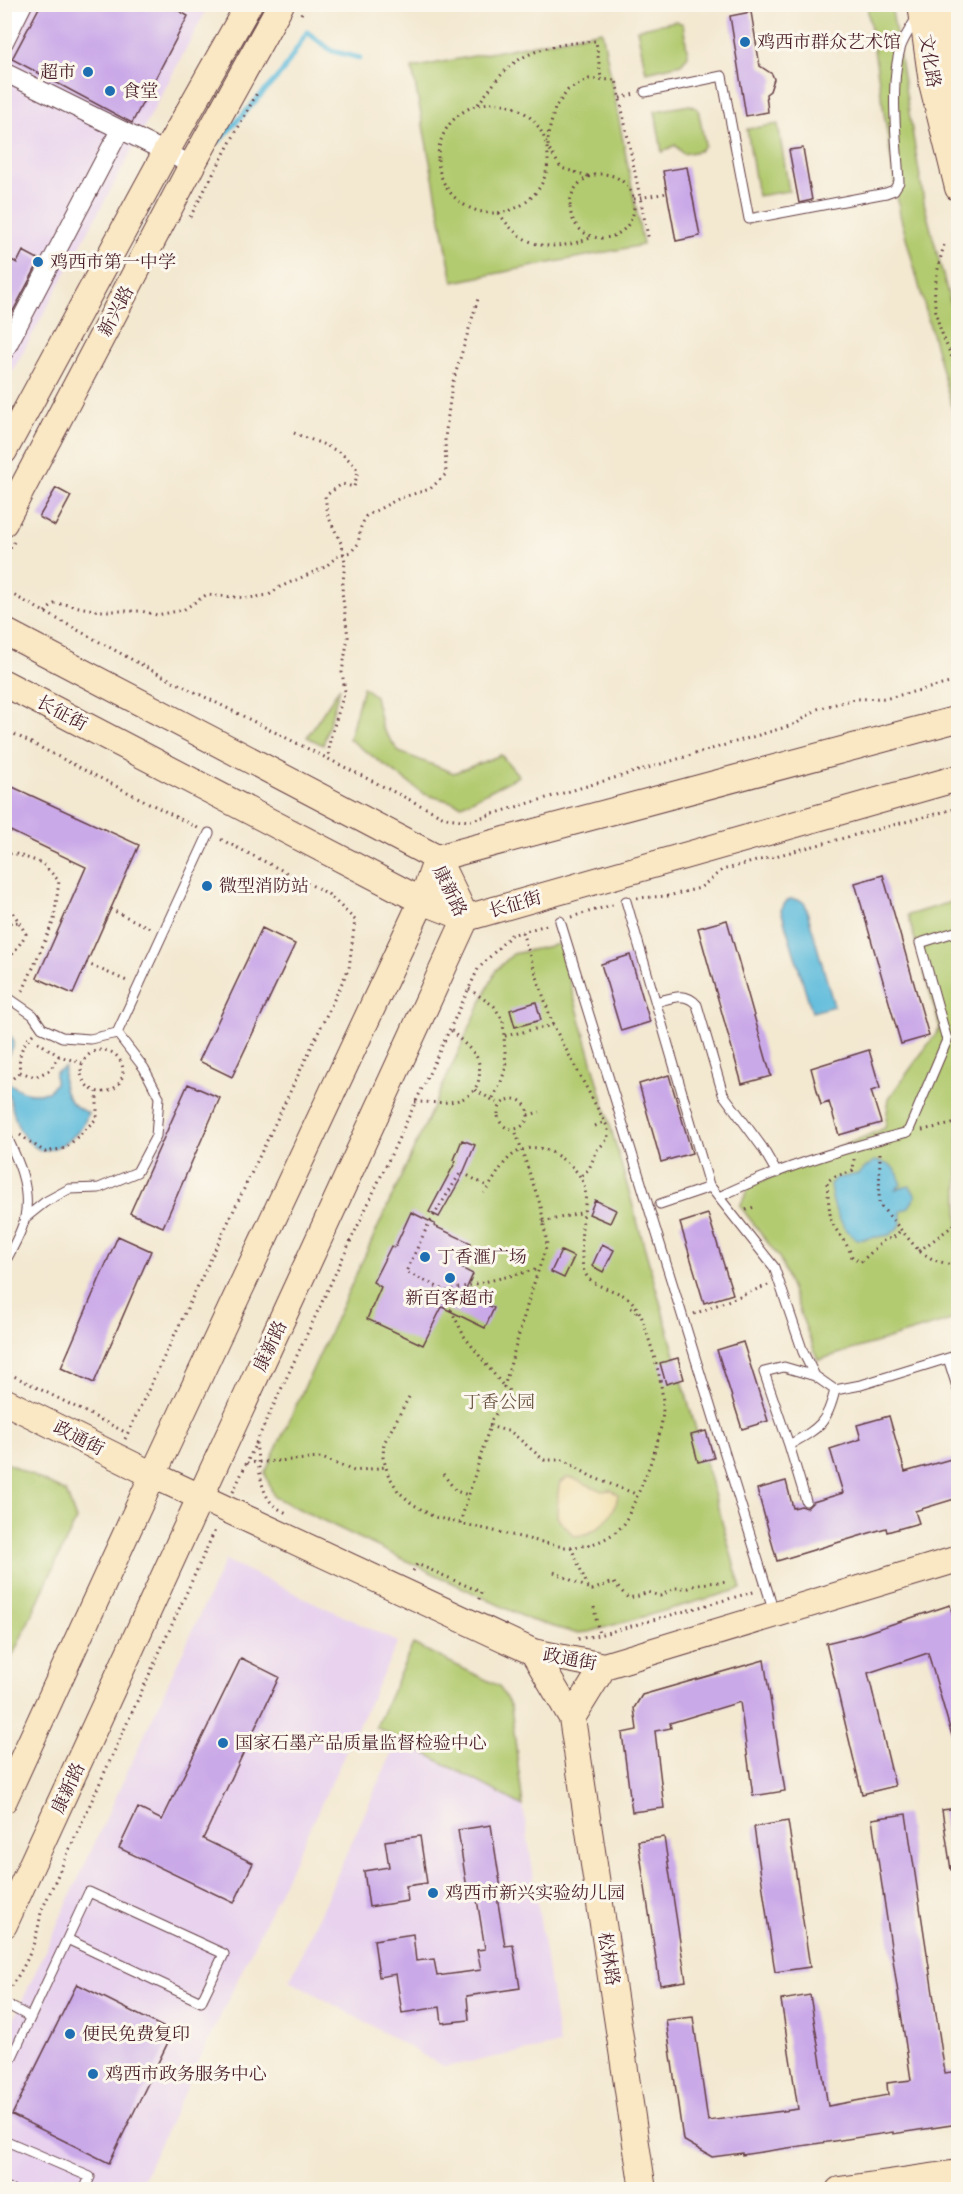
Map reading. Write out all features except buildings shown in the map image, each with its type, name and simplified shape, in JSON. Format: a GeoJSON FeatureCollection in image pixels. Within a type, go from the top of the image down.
{"type":"FeatureCollection","features":[{"type":"Feature","properties":{"kind":"main road","name":"新兴路"},"geometry":{"type":"LineString","coordinates":[[4,451],[249,4]]}},
{"type":"Feature","properties":{"kind":"main road","name":"新兴路"},"geometry":{"type":"LineString","coordinates":[[4,523],[192,165],[281,4]]}},
{"type":"Feature","properties":{"kind":"main road","name":"文化路"},"geometry":{"type":"LineString","coordinates":[[927,6],[958,112]]}},
{"type":"Feature","properties":{"kind":"main road","name":"文化路"},"geometry":{"type":"LineString","coordinates":[[927,6],[932,83],[958,188]]}},
{"type":"Feature","properties":{"kind":"main road"},"geometry":{"type":"LineString","coordinates":[[4,631],[437,858],[958,719]]}},
{"type":"Feature","properties":{"kind":"main road","name":"长征街"},"geometry":{"type":"LineString","coordinates":[[4,683],[422,901],[466,918],[958,778]]}},
{"type":"Feature","properties":{"kind":"main road","name":"康新路"},"geometry":{"type":"LineString","coordinates":[[4,1800],[153,1475],[422,901],[437,858]]}},
{"type":"Feature","properties":{"kind":"main road","name":"康新路"},"geometry":{"type":"LineString","coordinates":[[4,1925],[466,918],[437,858]]}},
{"type":"Feature","properties":{"kind":"main road","name":"政通街"},"geometry":{"type":"LineString","coordinates":[[4,1401],[153,1475],[533,1652],[604,1666],[958,1559]]}},
{"type":"Feature","properties":{"kind":"main road"},"geometry":{"type":"LineString","coordinates":[[533,1652],[572,1718],[604,1666]]}},
{"type":"Feature","properties":{"kind":"main road","name":"松林路"},"geometry":{"type":"LineString","coordinates":[[572,1718],[643,2190]]}},
{"type":"Feature","properties":{"kind":"main road"},"geometry":{"type":"LineString","coordinates":[[839,2190],[958,2173]]}},
{"type":"Feature","properties":{"kind":"street"},"geometry":{"type":"LineString","coordinates":[[4,42],[23,4]]}},
{"type":"Feature","properties":{"kind":"street"},"geometry":{"type":"LineString","coordinates":[[4,72],[192,165]]}},
{"type":"Feature","properties":{"kind":"street"},"geometry":{"type":"LineString","coordinates":[[4,352],[120,130]]}},
{"type":"Feature","properties":{"kind":"lane"},"geometry":{"type":"LineString","coordinates":[[645,92],[723,76],[749,219],[886,193],[894,190],[898,182],[895,116],[896,77],[901,46],[927,6]]}},
{"type":"Feature","properties":{"kind":"lane"},"geometry":{"type":"LineString","coordinates":[[117,1033],[209,833]]}},
{"type":"Feature","properties":{"kind":"lane"},"geometry":{"type":"LineString","coordinates":[[626,901],[710,1187],[774,1267],[803,1352],[815,1376]]}},
{"type":"Feature","properties":{"kind":"lane"},"geometry":{"type":"LineString","coordinates":[[560,921],[775,1614]]}},
{"type":"Feature","properties":{"kind":"lane"},"geometry":{"type":"LineString","coordinates":[[719,1197],[750,1182],[908,1132],[947,1040],[920,943],[958,931]]}},
{"type":"Feature","properties":{"kind":"lane"},"geometry":{"type":"LineString","coordinates":[[4,995],[33,1016],[42,1028],[62,1037],[90,1039],[117,1033]]}},
{"type":"Feature","properties":{"kind":"lane"},"geometry":{"type":"LineString","coordinates":[[656,1002],[682,996],[692,999],[697,1005],[723,1094],[762,1147],[777,1173]]}},
{"type":"Feature","properties":{"kind":"lane"},"geometry":{"type":"LineString","coordinates":[[25,1218],[45,1202],[69,1189],[99,1188],[136,1172],[156,1136],[159,1097],[144,1068],[117,1033]]}},
{"type":"Feature","properties":{"kind":"lane"},"geometry":{"type":"LineString","coordinates":[[947,1040],[958,1036]]}},
{"type":"Feature","properties":{"kind":"lane"},"geometry":{"type":"LineString","coordinates":[[4,1264],[25,1218],[27,1198],[23,1173],[10,1132]]}},
{"type":"Feature","properties":{"kind":"lane"},"geometry":{"type":"LineString","coordinates":[[660,1204],[710,1187]]}},
{"type":"Feature","properties":{"kind":"lane"},"geometry":{"type":"LineString","coordinates":[[806,1501],[764,1372],[784,1367],[815,1376],[835,1390],[861,1385],[958,1355]]}},
{"type":"Feature","properties":{"kind":"lane"},"geometry":{"type":"LineString","coordinates":[[948,1358],[958,1390]]}},
{"type":"Feature","properties":{"kind":"lane"},"geometry":{"type":"LineString","coordinates":[[789,1445],[817,1429],[830,1411],[835,1390]]}},
{"type":"Feature","properties":{"kind":"lane"},"geometry":{"type":"LineString","coordinates":[[4,2072],[8,2058],[89,1892],[224,1954],[201,2002],[67,1939]]}},
{"type":"Feature","properties":{"kind":"lane"},"geometry":{"type":"LineString","coordinates":[[4,2002],[30,2017]]}},
{"type":"Feature","properties":{"kind":"lane"},"geometry":{"type":"LineString","coordinates":[[4,2140],[90,2177],[84,2190]]}},
{"type":"Feature","properties":{"kind":"lane"},"geometry":{"type":"LineString","coordinates":[[4,2186],[12,2190]]}},
{"type":"Feature","properties":{"kind":"path"},"geometry":{"type":"LineString","coordinates":[[478,104],[509,67],[532,53],[566,43],[596,41],[601,79]]}},
{"type":"Feature","properties":{"kind":"path"},"geometry":{"type":"LineString","coordinates":[[588,176],[561,168],[548,147],[541,130],[529,116],[514,106],[496,102],[478,104],[462,112],[449,124],[440,140],[437,158],[441,176],[449,192],[463,205],[480,212],[499,213],[516,208],[531,198],[543,183],[548,166],[548,147],[548,135],[555,108],[568,90],[589,79],[616,80],[649,241]]}},
{"type":"Feature","properties":{"kind":"path"},"geometry":{"type":"LineString","coordinates":[[598,173],[618,177],[627,184],[634,199],[634,213],[630,223],[624,231],[615,236],[593,237],[583,232],[571,214],[570,203],[573,192],[588,176],[598,173]]}},
{"type":"Feature","properties":{"kind":"path"},"geometry":{"type":"LineString","coordinates":[[634,199],[667,193]]}},
{"type":"Feature","properties":{"kind":"path"},"geometry":{"type":"LineString","coordinates":[[499,213],[506,224],[525,239],[549,247],[572,245],[593,237]]}},
{"type":"Feature","properties":{"kind":"path"},"geometry":{"type":"LineString","coordinates":[[944,245],[937,272],[935,306],[958,372]]}},
{"type":"Feature","properties":{"kind":"path"},"geometry":{"type":"LineString","coordinates":[[45,612],[54,604],[64,604],[99,610],[141,611],[157,615],[183,610],[206,595],[249,598],[269,595],[280,587],[325,567],[339,555],[351,552],[358,544],[366,516],[400,498],[430,489],[446,474],[445,438],[452,385],[478,299]]}},
{"type":"Feature","properties":{"kind":"path"},"geometry":{"type":"LineString","coordinates":[[294,433],[341,452],[358,471],[354,487],[342,484],[326,496],[328,516],[344,554],[342,592],[348,637],[342,672],[345,691],[330,739],[328,759]]}},
{"type":"Feature","properties":{"kind":"path"},"geometry":{"type":"LineString","coordinates":[[4,590],[153,671],[446,818],[469,821],[796,724],[817,710],[855,699],[888,698],[958,681]]}},
{"type":"Feature","properties":{"kind":"path"},"geometry":{"type":"LineString","coordinates":[[4,729],[327,893],[355,920],[349,968],[117,1457]]}},
{"type":"Feature","properties":{"kind":"path"},"geometry":{"type":"LineString","coordinates":[[4,1994],[18,1979],[38,1936],[41,1912],[246,1463],[478,969],[511,935],[634,898],[668,896],[700,888],[722,870],[958,808]]}},
{"type":"Feature","properties":{"kind":"path"},"geometry":{"type":"LineString","coordinates":[[4,855],[14,853],[42,863],[59,881],[54,920],[17,1003]]}},
{"type":"Feature","properties":{"kind":"path"},"geometry":{"type":"LineString","coordinates":[[4,897],[26,934],[7,962],[4,971]]}},
{"type":"Feature","properties":{"kind":"path"},"geometry":{"type":"LineString","coordinates":[[110,909],[162,934]]}},
{"type":"Feature","properties":{"kind":"path"},"geometry":{"type":"LineString","coordinates":[[4,923],[20,922]]}},
{"type":"Feature","properties":{"kind":"path"},"geometry":{"type":"LineString","coordinates":[[522,932],[554,1025],[606,1122],[608,1139],[597,1149],[589,1169],[581,1176]]}},
{"type":"Feature","properties":{"kind":"path"},"geometry":{"type":"LineString","coordinates":[[86,963],[139,986]]}},
{"type":"Feature","properties":{"kind":"path"},"geometry":{"type":"LineString","coordinates":[[468,989],[494,1006],[503,1021],[506,1067],[492,1100]]}},
{"type":"Feature","properties":{"kind":"path"},"geometry":{"type":"LineString","coordinates":[[505,1036],[554,1025]]}},
{"type":"Feature","properties":{"kind":"path"},"geometry":{"type":"LineString","coordinates":[[20,1072],[19,1060],[22,1048],[30,1036],[42,1028]]}},
{"type":"Feature","properties":{"kind":"path"},"geometry":{"type":"LineString","coordinates":[[415,1102],[452,1102],[467,1098],[475,1090],[480,1072],[478,1058],[450,1029]]}},
{"type":"Feature","properties":{"kind":"path"},"geometry":{"type":"LineString","coordinates":[[30,1036],[59,1056],[82,1063]]}},
{"type":"Feature","properties":{"kind":"path"},"geometry":{"type":"LineString","coordinates":[[99,1050],[113,1053],[122,1063],[123,1076],[116,1088],[97,1092],[90,1089],[81,1078],[82,1063],[86,1057],[99,1050]]}},
{"type":"Feature","properties":{"kind":"path"},"geometry":{"type":"LineString","coordinates":[[20,1072],[35,1077],[50,1070],[59,1056]]}},
{"type":"Feature","properties":{"kind":"path"},"geometry":{"type":"LineString","coordinates":[[4,1086],[20,1072]]}},
{"type":"Feature","properties":{"kind":"path"},"geometry":{"type":"LineString","coordinates":[[475,1090],[501,1106]]}},
{"type":"Feature","properties":{"kind":"path"},"geometry":{"type":"LineString","coordinates":[[10,1132],[45,1152],[66,1148],[97,1118],[97,1092]]}},
{"type":"Feature","properties":{"kind":"path"},"geometry":{"type":"LineString","coordinates":[[4,1094],[8,1099],[8,1109],[4,1118]]}},
{"type":"Feature","properties":{"kind":"path"},"geometry":{"type":"LineString","coordinates":[[507,1100],[517,1100],[525,1105],[528,1115],[524,1125],[515,1130],[501,1124],[498,1115],[501,1106],[507,1100]]}},
{"type":"Feature","properties":{"kind":"path"},"geometry":{"type":"LineString","coordinates":[[528,1115],[540,1112]]}},
{"type":"Feature","properties":{"kind":"path"},"geometry":{"type":"LineString","coordinates":[[595,1126],[606,1122]]}},
{"type":"Feature","properties":{"kind":"path"},"geometry":{"type":"LineString","coordinates":[[908,1132],[958,1123]]}},
{"type":"Feature","properties":{"kind":"path"},"geometry":{"type":"LineString","coordinates":[[504,1387],[547,1245],[541,1207],[515,1130]]}},
{"type":"Feature","properties":{"kind":"path"},"geometry":{"type":"LineString","coordinates":[[409,1397],[384,1443],[383,1457],[398,1491],[411,1503],[434,1516],[563,1547],[583,1547],[599,1543],[614,1534],[624,1524],[658,1441],[663,1407],[659,1376],[641,1315],[636,1306],[626,1297],[587,1277],[580,1235],[587,1196],[581,1176],[566,1161],[548,1150],[537,1147],[522,1149],[504,1161],[484,1193]]}},
{"type":"Feature","properties":{"kind":"path"},"geometry":{"type":"LineString","coordinates":[[850,1149],[854,1161],[853,1171],[834,1176],[827,1182],[831,1208],[830,1218],[849,1247],[852,1257],[861,1262],[884,1240],[900,1232]]}},
{"type":"Feature","properties":{"kind":"path"},"geometry":{"type":"LineString","coordinates":[[880,1160],[879,1204],[900,1232],[919,1251],[934,1260],[958,1267]]}},
{"type":"Feature","properties":{"kind":"path"},"geometry":{"type":"LineString","coordinates":[[489,1187],[461,1172],[428,1225],[406,1272],[446,1291],[539,1269]]}},
{"type":"Feature","properties":{"kind":"path"},"geometry":{"type":"LineString","coordinates":[[543,1222],[584,1212]]}},
{"type":"Feature","properties":{"kind":"path"},"geometry":{"type":"LineString","coordinates":[[919,1251],[958,1222]]}},
{"type":"Feature","properties":{"kind":"path"},"geometry":{"type":"LineString","coordinates":[[683,1318],[778,1281]]}},
{"type":"Feature","properties":{"kind":"path"},"geometry":{"type":"LineString","coordinates":[[446,1291],[441,1304],[451,1310],[464,1336],[504,1387],[511,1392],[489,1426],[460,1523]]}},
{"type":"Feature","properties":{"kind":"path"},"geometry":{"type":"LineString","coordinates":[[631,1308],[641,1315]]}},
{"type":"Feature","properties":{"kind":"path"},"geometry":{"type":"LineString","coordinates":[[4,1371],[127,1433]]}},
{"type":"Feature","properties":{"kind":"path"},"geometry":{"type":"LineString","coordinates":[[489,1426],[511,1432],[544,1460],[564,1460],[592,1478],[637,1495]]}},
{"type":"Feature","properties":{"kind":"path"},"geometry":{"type":"LineString","coordinates":[[256,1443],[268,1498],[276,1508],[297,1517]]}},
{"type":"Feature","properties":{"kind":"path"},"geometry":{"type":"LineString","coordinates":[[246,1463],[322,1458],[354,1471],[386,1467]]}},
{"type":"Feature","properties":{"kind":"path"},"geometry":{"type":"LineString","coordinates":[[443,1474],[450,1486],[468,1495]]}},
{"type":"Feature","properties":{"kind":"path"},"geometry":{"type":"LineString","coordinates":[[571,1547],[588,1588]]}},
{"type":"Feature","properties":{"kind":"path"},"geometry":{"type":"LineString","coordinates":[[413,1571],[417,1563],[481,1592],[478,1602],[488,1607]]}},
{"type":"Feature","properties":{"kind":"path"},"geometry":{"type":"LineString","coordinates":[[554,1572],[592,1590],[613,1582],[628,1598],[647,1592],[660,1596],[675,1588],[689,1588],[699,1584],[728,1581]]}},
{"type":"Feature","properties":{"kind":"path"},"geometry":{"type":"LineString","coordinates":[[574,1640],[767,1588]]}},
{"type":"Feature","properties":{"kind":"path"},"geometry":{"type":"LineString","coordinates":[[594,1607],[599,1635]]}},
{"type":"Feature","properties":{"kind":"shaded area","name":"鸡西市第一中学"},"geometry":{"type":"Polygon","coordinates":[[[5,5],[209,5],[5,385],[5,5]]]}},
{"type":"Feature","properties":{"kind":"shaded area"},"geometry":{"type":"Polygon","coordinates":[[[225,1560],[398,1642],[138,2189],[5,2190],[5,2038],[225,1560]]]}},
{"type":"Feature","properties":{"kind":"shaded area","name":"鸡西市新兴实验幼儿园"},"geometry":{"type":"Polygon","coordinates":[[[398,1739],[523,1806],[559,2045],[444,2067],[290,1980],[398,1739]]]}},
{"type":"Feature","properties":{"kind":"green space"},"geometry":{"type":"Polygon","coordinates":[[[867,5],[891,5],[925,207],[958,332],[958,430],[900,215],[867,5]]]}},
{"type":"Feature","properties":{"kind":"green space"},"geometry":{"type":"Polygon","coordinates":[[[676,21],[683,24],[688,56],[681,64],[646,72],[637,29],[676,21]]]}},
{"type":"Feature","properties":{"kind":"green space"},"geometry":{"type":"Polygon","coordinates":[[[602,31],[643,245],[453,282],[412,68],[602,31]]]}},
{"type":"Feature","properties":{"kind":"green space"},"geometry":{"type":"Polygon","coordinates":[[[690,105],[698,109],[705,145],[699,151],[683,154],[675,145],[662,152],[655,111],[690,105]]]}},
{"type":"Feature","properties":{"kind":"green space"},"geometry":{"type":"Polygon","coordinates":[[[778,124],[789,191],[758,196],[747,129],[778,124]]]}},
{"type":"Feature","properties":{"kind":"green space"},"geometry":{"type":"Polygon","coordinates":[[[340,687],[323,745],[307,737],[340,687]]]}},
{"type":"Feature","properties":{"kind":"green space"},"geometry":{"type":"Polygon","coordinates":[[[363,687],[375,696],[382,728],[399,752],[454,773],[501,755],[519,776],[462,805],[424,794],[349,739],[363,687]]]}},
{"type":"Feature","properties":{"kind":"green space"},"geometry":{"type":"Polygon","coordinates":[[[958,900],[958,1318],[818,1360],[780,1259],[740,1206],[750,1186],[885,1128],[889,1098],[940,1028],[908,915],[958,900]]]}},
{"type":"Feature","properties":{"kind":"green space","name":"丁香公园"},"geometry":{"type":"Polygon","coordinates":[[[559,944],[741,1589],[589,1632],[575,1633],[530,1620],[274,1497],[265,1473],[496,970],[513,954],[559,944]]]}},
{"type":"Feature","properties":{"kind":"green space"},"geometry":{"type":"Polygon","coordinates":[[[5,1462],[66,1492],[76,1520],[5,1668],[5,1462]]]}},
{"type":"Feature","properties":{"kind":"green space"},"geometry":{"type":"Polygon","coordinates":[[[413,1644],[499,1686],[511,1707],[523,1806],[376,1727],[413,1644]]]}},
{"type":"Feature","properties":{"kind":"sand"},"geometry":{"type":"Polygon","coordinates":[[[567,1478],[602,1491],[611,1490],[618,1495],[608,1517],[589,1533],[574,1536],[557,1517],[560,1482],[567,1478]]]}},
{"type":"Feature","properties":{"kind":"water"},"geometry":{"type":"Polygon","coordinates":[[[790,899],[800,900],[805,904],[834,1006],[812,1012],[781,910],[790,899]]]}},
{"type":"Feature","properties":{"kind":"water"},"geometry":{"type":"Polygon","coordinates":[[[5,1030],[13,1039],[13,1047],[7,1057],[6,1080],[16,1088],[26,1092],[48,1092],[55,1083],[55,1073],[65,1067],[63,1082],[66,1095],[81,1110],[88,1113],[81,1128],[64,1144],[41,1151],[21,1133],[5,1090],[5,1030]]]}},
{"type":"Feature","properties":{"kind":"water"},"geometry":{"type":"Polygon","coordinates":[[[874,1161],[885,1163],[895,1170],[901,1184],[896,1189],[910,1186],[916,1196],[909,1207],[901,1211],[901,1225],[890,1235],[857,1240],[841,1222],[830,1184],[835,1179],[858,1174],[874,1161]]]}},
{"type":"Feature","properties":{"kind":"waterway"},"geometry":{"type":"LineString","coordinates":[[219,141],[283,71],[307,32],[332,51],[360,58]]}},
{"type":"Feature","properties":{"kind":"place","name":"鸡西市群众艺术馆"},"geometry":{"type":"Point","coordinates":[745,42]}},
{"type":"Feature","properties":{"kind":"place","name":"超市"},"geometry":{"type":"Point","coordinates":[88,72]}},
{"type":"Feature","properties":{"kind":"place","name":"食堂"},"geometry":{"type":"Point","coordinates":[110,91]}},
{"type":"Feature","properties":{"kind":"place","name":"鸡西市第一中学"},"geometry":{"type":"Point","coordinates":[38,262]}},
{"type":"Feature","properties":{"kind":"place","name":"微型消防站"},"geometry":{"type":"Point","coordinates":[207,886]}},
{"type":"Feature","properties":{"kind":"place","name":"丁香滙广场"},"geometry":{"type":"Point","coordinates":[425,1257]}},
{"type":"Feature","properties":{"kind":"place","name":"新百客超市"},"geometry":{"type":"Point","coordinates":[450,1278]}},
{"type":"Feature","properties":{"kind":"place","name":"国家石墨产品质量监督检验中心"},"geometry":{"type":"Point","coordinates":[223,1743]}},
{"type":"Feature","properties":{"kind":"place","name":"鸡西市新兴实验幼儿园"},"geometry":{"type":"Point","coordinates":[433,1893]}},
{"type":"Feature","properties":{"kind":"place","name":"便民免费复印"},"geometry":{"type":"Point","coordinates":[70,2034]}},
{"type":"Feature","properties":{"kind":"place","name":"鸡西市政务服务中心"},"geometry":{"type":"Point","coordinates":[93,2074]}}]}
